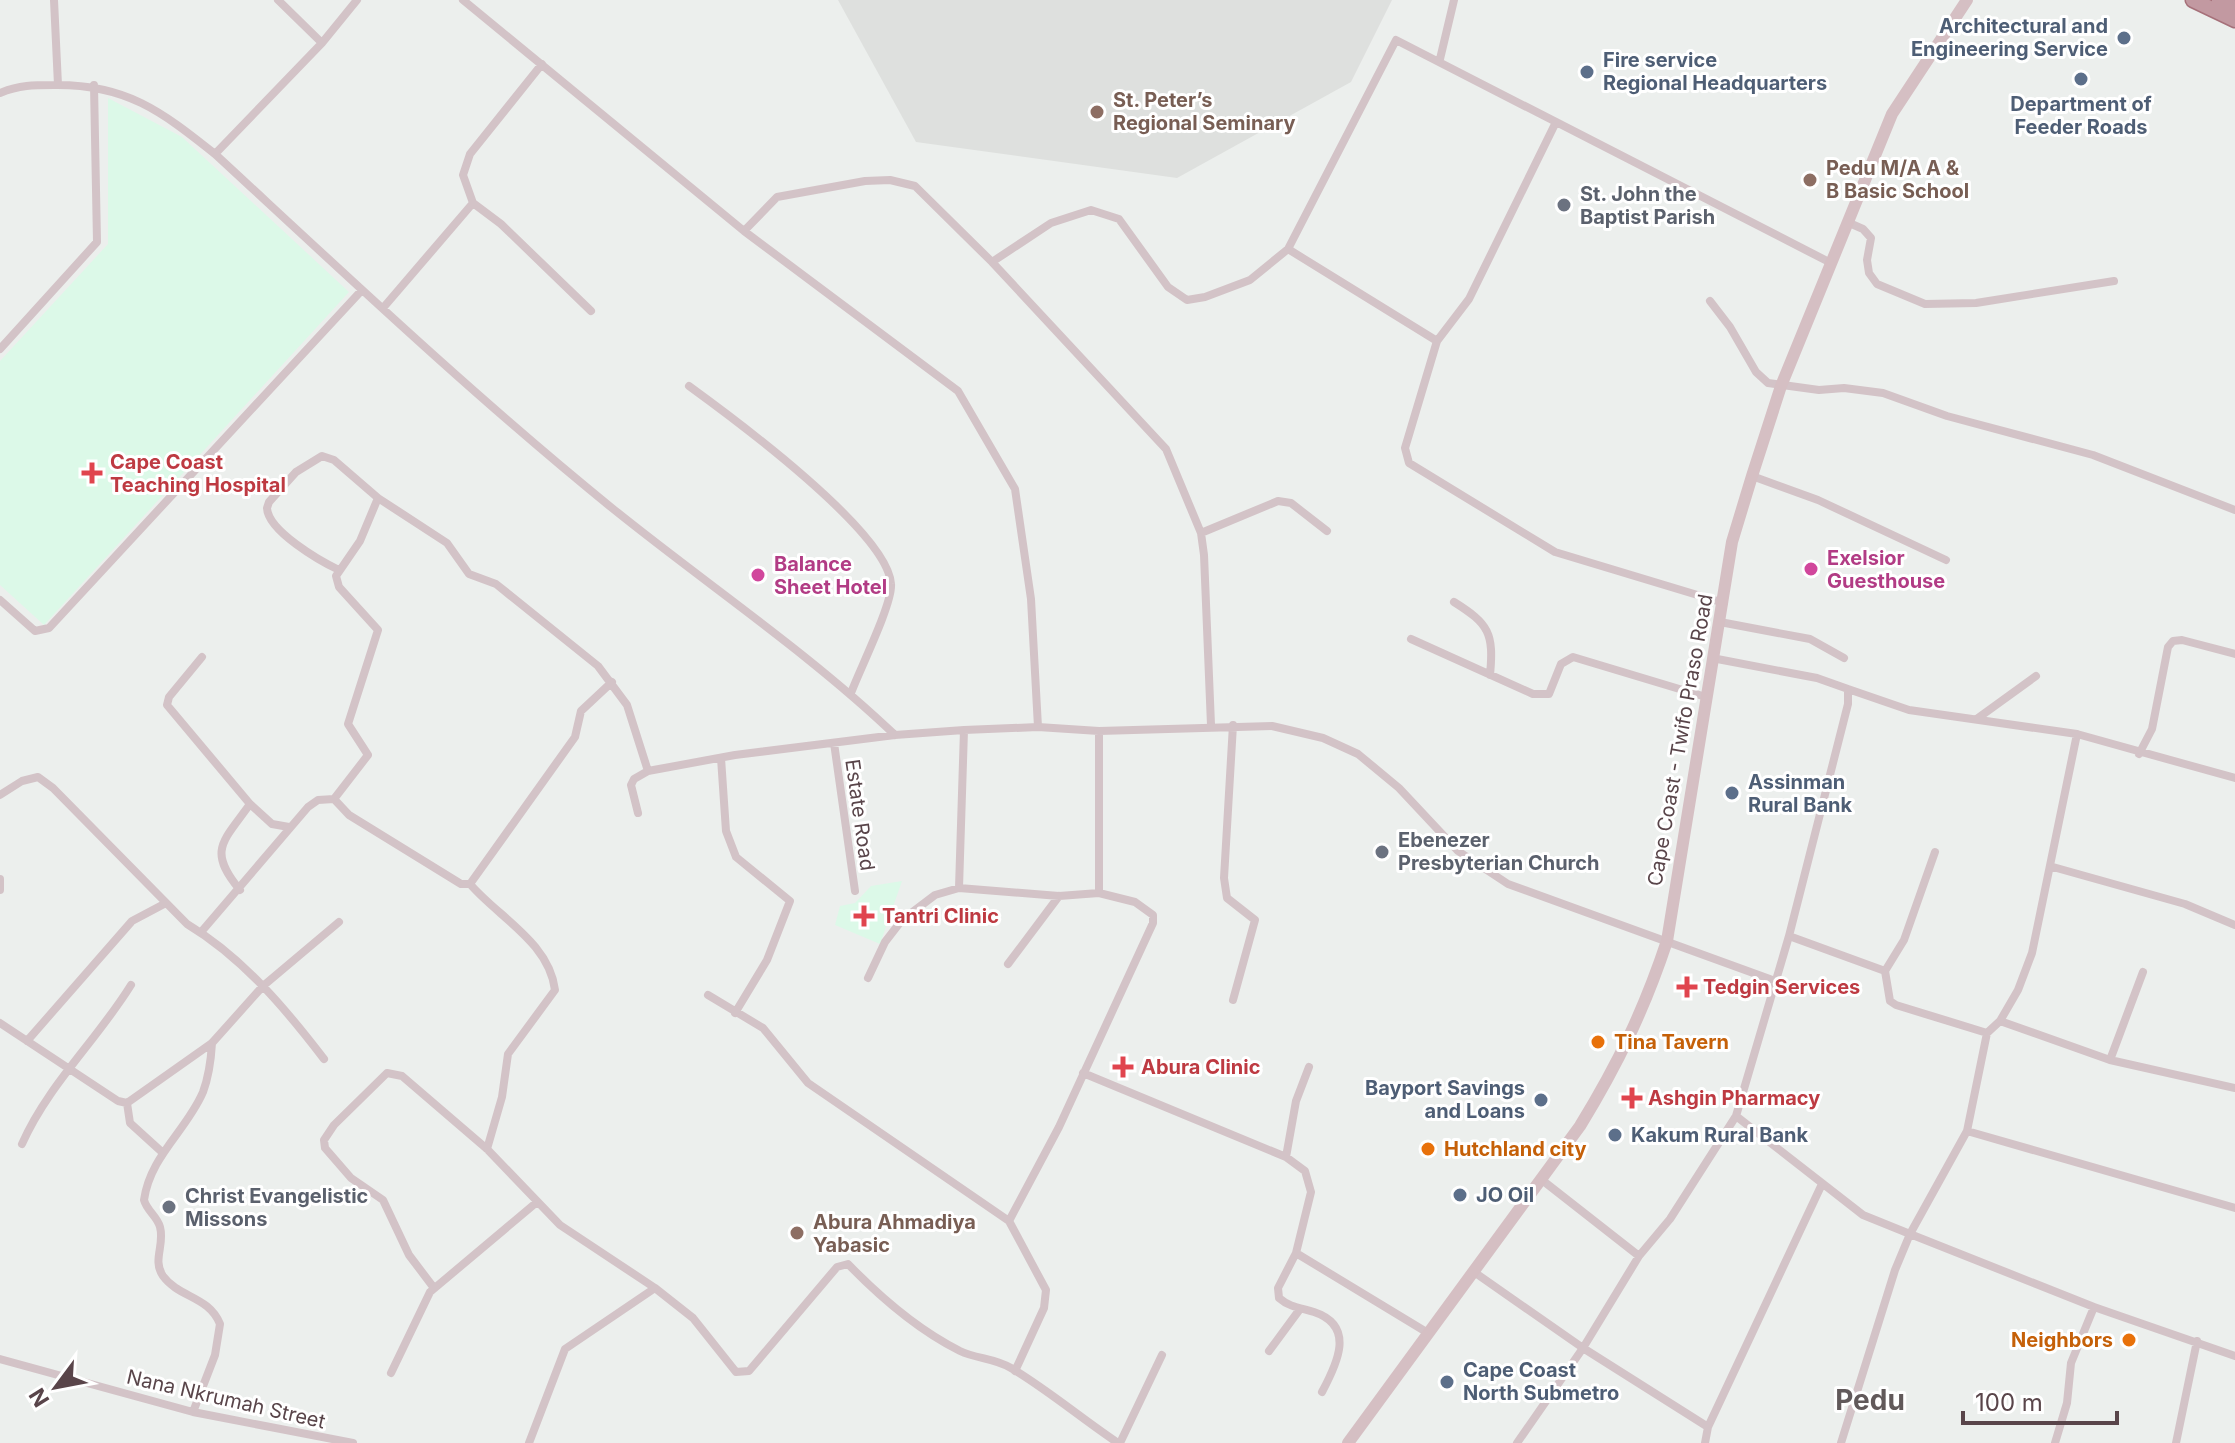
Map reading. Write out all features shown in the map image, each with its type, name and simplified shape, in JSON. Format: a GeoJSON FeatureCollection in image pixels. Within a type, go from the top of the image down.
{"type":"FeatureCollection","features":[{"type":"Feature","properties":{"kind":"highway"},"geometry":{"type":"LineString","coordinates":[[2193,0],[2235,20]]}},
{"type":"Feature","properties":{"kind":"highway"},"geometry":{"type":"LineString","coordinates":[[2219,0],[2235,8]]}},
{"type":"Feature","properties":{"kind":"main road","name":"Cape Coast - Twifo Praso Road"},"geometry":{"type":"LineString","coordinates":[[1348,1443],[1580,1126],[1630,1040],[1667,941],[1732,542],[1781,386],[1897,103],[1965,1]]}},
{"type":"Feature","properties":{"kind":"street"},"geometry":{"type":"LineString","coordinates":[[54,0],[58,85]]}},
{"type":"Feature","properties":{"kind":"street"},"geometry":{"type":"LineString","coordinates":[[278,0],[322,43]]}},
{"type":"Feature","properties":{"kind":"street"},"geometry":{"type":"LineString","coordinates":[[215,154],[322,43],[357,0]]}},
{"type":"Feature","properties":{"kind":"street"},"geometry":{"type":"LineString","coordinates":[[463,0],[744,231],[958,391],[1015,489],[1031,599],[1038,727]]}},
{"type":"Feature","properties":{"kind":"street"},"geometry":{"type":"LineString","coordinates":[[1440,59],[1454,0]]}},
{"type":"Feature","properties":{"kind":"street"},"geometry":{"type":"LineString","coordinates":[[992,262],[1051,223],[1091,210],[1119,219],[1168,287],[1187,300],[1238,286],[1288,249],[1396,40],[1440,59],[1831,263]]}},
{"type":"Feature","properties":{"kind":"street"},"geometry":{"type":"LineString","coordinates":[[542,64],[470,154],[463,175],[473,203],[501,224],[591,311]]}},
{"type":"Feature","properties":{"kind":"street"},"geometry":{"type":"LineString","coordinates":[[0,93],[22,85],[94,85],[164,115],[215,154],[362,290],[612,508],[851,693],[895,735]]}},
{"type":"Feature","properties":{"kind":"street"},"geometry":{"type":"LineString","coordinates":[[0,349],[97,242],[94,85]]}},
{"type":"Feature","properties":{"kind":"street"},"geometry":{"type":"LineString","coordinates":[[1556,122],[1469,299],[1437,341],[1405,448],[1409,463],[1555,552],[1724,603]]}},
{"type":"Feature","properties":{"kind":"street"},"geometry":{"type":"LineString","coordinates":[[744,231],[769,202],[787,194],[890,180],[915,186],[992,262],[1166,449],[1201,533],[1211,725]]}},
{"type":"Feature","properties":{"kind":"street"},"geometry":{"type":"LineString","coordinates":[[383,308],[473,203]]}},
{"type":"Feature","properties":{"kind":"street"},"geometry":{"type":"LineString","coordinates":[[1847,222],[1863,229],[1871,238],[1867,260],[1869,273],[1877,284],[1925,304],[1976,303],[2114,281]]}},
{"type":"Feature","properties":{"kind":"street"},"geometry":{"type":"LineString","coordinates":[[1288,249],[1437,341]]}},
{"type":"Feature","properties":{"kind":"street"},"geometry":{"type":"LineString","coordinates":[[0,600],[35,631],[49,628],[362,290]]}},
{"type":"Feature","properties":{"kind":"street"},"geometry":{"type":"LineString","coordinates":[[1710,301],[1730,327],[1756,372],[1768,383],[1883,393],[1947,416],[2093,455],[2235,510]]}},
{"type":"Feature","properties":{"kind":"street"},"geometry":{"type":"LineString","coordinates":[[689,386],[773,450],[867,538],[887,567],[890,593],[851,693]]}},
{"type":"Feature","properties":{"kind":"street"},"geometry":{"type":"LineString","coordinates":[[339,570],[307,553],[270,519],[267,508],[296,472],[322,456],[334,460],[378,498],[447,543],[469,574],[496,584],[584,652],[612,682],[627,705],[648,771]]}},
{"type":"Feature","properties":{"kind":"street"},"geometry":{"type":"LineString","coordinates":[[1752,476],[1818,500],[1946,560]]}},
{"type":"Feature","properties":{"kind":"street"},"geometry":{"type":"LineString","coordinates":[[202,931],[240,890],[289,827],[313,803],[334,799],[368,755],[348,724],[378,630],[339,587],[336,576],[360,541],[378,498]]}},
{"type":"Feature","properties":{"kind":"street"},"geometry":{"type":"LineString","coordinates":[[1201,533],[1278,501],[1291,503],[1327,531]]}},
{"type":"Feature","properties":{"kind":"street"},"geometry":{"type":"LineString","coordinates":[[1454,602],[1481,620],[1486,627],[1491,640],[1490,675]]}},
{"type":"Feature","properties":{"kind":"street"},"geometry":{"type":"LineString","coordinates":[[1720,622],[1810,639],[1844,658]]}},
{"type":"Feature","properties":{"kind":"street"},"geometry":{"type":"LineString","coordinates":[[1411,639],[1533,694],[1544,695],[1553,689],[1566,660],[1584,658],[1640,680],[1706,697]]}},
{"type":"Feature","properties":{"kind":"street"},"geometry":{"type":"LineString","coordinates":[[2139,754],[2152,729],[2168,647],[2173,641],[2182,640],[2235,654]]}},
{"type":"Feature","properties":{"kind":"street"},"geometry":{"type":"LineString","coordinates":[[202,657],[169,697],[167,705],[250,804],[272,824],[289,827]]}},
{"type":"Feature","properties":{"kind":"street"},"geometry":{"type":"LineString","coordinates":[[1712,658],[1817,678],[1909,710],[2077,734],[2139,754],[2235,778]]}},
{"type":"Feature","properties":{"kind":"street"},"geometry":{"type":"LineString","coordinates":[[1978,718],[2036,676]]}},
{"type":"Feature","properties":{"kind":"street"},"geometry":{"type":"LineString","coordinates":[[470,884],[575,737],[581,711],[612,682]]}},
{"type":"Feature","properties":{"kind":"street"},"geometry":{"type":"LineString","coordinates":[[1517,1443],[1583,1348],[1639,1256],[1670,1219],[1736,1116],[1778,982],[1848,704],[1848,689]]}},
{"type":"Feature","properties":{"kind":"street"},"geometry":{"type":"LineString","coordinates":[[638,813],[631,782],[648,771],[721,758],[895,735],[964,730],[1038,727],[1099,731],[1211,725],[1272,726],[1323,738],[1358,754],[1399,788],[1458,851],[1499,879],[1602,921],[1778,982]]}},
{"type":"Feature","properties":{"kind":"street"},"geometry":{"type":"LineString","coordinates":[[1233,725],[1224,878],[1227,898],[1255,920],[1233,1000]]}},
{"type":"Feature","properties":{"kind":"street"},"geometry":{"type":"LineString","coordinates":[[959,888],[964,730]]}},
{"type":"Feature","properties":{"kind":"street"},"geometry":{"type":"LineString","coordinates":[[1099,731],[1099,893]]}},
{"type":"Feature","properties":{"kind":"street"},"geometry":{"type":"LineString","coordinates":[[1841,1443],[1895,1270],[1910,1234],[1967,1131],[1987,1033],[2000,1021],[2018,990],[2032,953],[2053,867],[2077,734]]}},
{"type":"Feature","properties":{"kind":"street","name":"Estate Road"},"geometry":{"type":"LineString","coordinates":[[834,743],[855,891]]}},
{"type":"Feature","properties":{"kind":"street"},"geometry":{"type":"LineString","coordinates":[[721,758],[726,831],[736,857],[790,901],[767,960],[735,1013]]}},
{"type":"Feature","properties":{"kind":"street"},"geometry":{"type":"LineString","coordinates":[[0,795],[22,781],[38,777],[53,788],[190,926],[202,931],[263,986],[324,1059]]}},
{"type":"Feature","properties":{"kind":"street"},"geometry":{"type":"LineString","coordinates":[[334,799],[349,815],[461,884],[470,884],[493,911],[517,927],[535,947],[555,990],[508,1054],[502,1097],[487,1149]]}},
{"type":"Feature","properties":{"kind":"street"},"geometry":{"type":"LineString","coordinates":[[240,890],[223,869],[219,855],[221,845],[250,804]]}},
{"type":"Feature","properties":{"kind":"street"},"geometry":{"type":"LineString","coordinates":[[1935,852],[1904,940],[1885,971],[1890,1001],[1987,1033]]}},
{"type":"Feature","properties":{"kind":"street"},"geometry":{"type":"LineString","coordinates":[[2053,867],[2185,904],[2235,925]]}},
{"type":"Feature","properties":{"kind":"street"},"geometry":{"type":"LineString","coordinates":[[0,879],[0,890]]}},
{"type":"Feature","properties":{"kind":"street"},"geometry":{"type":"LineString","coordinates":[[868,978],[885,942],[902,920],[935,895],[959,888],[1059,896],[1099,893],[1149,909],[1153,923],[1009,1221]]}},
{"type":"Feature","properties":{"kind":"street"},"geometry":{"type":"LineString","coordinates":[[1008,964],[1059,896]]}},
{"type":"Feature","properties":{"kind":"street"},"geometry":{"type":"LineString","coordinates":[[27,1041],[132,921],[166,903]]}},
{"type":"Feature","properties":{"kind":"street"},"geometry":{"type":"LineString","coordinates":[[127,1103],[212,1043],[263,986],[339,922]]}},
{"type":"Feature","properties":{"kind":"street"},"geometry":{"type":"LineString","coordinates":[[1789,936],[1885,971]]}},
{"type":"Feature","properties":{"kind":"street"},"geometry":{"type":"LineString","coordinates":[[2110,1060],[2143,972]]}},
{"type":"Feature","properties":{"kind":"street"},"geometry":{"type":"LineString","coordinates":[[22,1144],[42,1103],[110,1019],[131,985]]}},
{"type":"Feature","properties":{"kind":"street"},"geometry":{"type":"LineString","coordinates":[[708,995],[763,1028],[808,1083],[1009,1221],[1046,1290],[1046,1299],[1015,1371]]}},
{"type":"Feature","properties":{"kind":"street"},"geometry":{"type":"LineString","coordinates":[[2000,1021],[2110,1060],[2235,1088]]}},
{"type":"Feature","properties":{"kind":"street"},"geometry":{"type":"LineString","coordinates":[[0,1023],[127,1103]]}},
{"type":"Feature","properties":{"kind":"street"},"geometry":{"type":"LineString","coordinates":[[193,1412],[215,1355],[220,1324],[205,1302],[174,1288],[157,1265],[161,1230],[144,1200],[146,1186],[163,1153],[202,1094],[209,1074],[212,1043]]}},
{"type":"Feature","properties":{"kind":"street"},"geometry":{"type":"LineString","coordinates":[[1286,1157],[1296,1101],[1309,1067]]}},
{"type":"Feature","properties":{"kind":"street"},"geometry":{"type":"LineString","coordinates":[[434,1288],[409,1255],[383,1200],[351,1178],[329,1154],[324,1140],[363,1095],[391,1072],[402,1076],[487,1149],[560,1225],[655,1288],[693,1318],[715,1350],[736,1372],[742,1374],[749,1371],[837,1267],[848,1264],[871,1288],[942,1341],[972,1357],[988,1357],[1015,1371],[1119,1443],[1162,1355]]}},
{"type":"Feature","properties":{"kind":"street"},"geometry":{"type":"LineString","coordinates":[[1083,1073],[1286,1157],[1305,1171],[1311,1192],[1296,1253],[1278,1294],[1281,1301],[1331,1320],[1341,1335],[1340,1357],[1322,1392]]}},
{"type":"Feature","properties":{"kind":"street"},"geometry":{"type":"LineString","coordinates":[[127,1103],[128,1121],[163,1153]]}},
{"type":"Feature","properties":{"kind":"street"},"geometry":{"type":"LineString","coordinates":[[1736,1116],[1877,1223],[2094,1307],[2235,1356]]}},
{"type":"Feature","properties":{"kind":"street"},"geometry":{"type":"LineString","coordinates":[[1967,1131],[2235,1208]]}},
{"type":"Feature","properties":{"kind":"street"},"geometry":{"type":"LineString","coordinates":[[1542,1180],[1639,1256]]}},
{"type":"Feature","properties":{"kind":"street"},"geometry":{"type":"LineString","coordinates":[[1705,1443],[1708,1427],[1822,1184]]}},
{"type":"Feature","properties":{"kind":"street"},"geometry":{"type":"LineString","coordinates":[[391,1373],[434,1288],[537,1202]]}},
{"type":"Feature","properties":{"kind":"street"},"geometry":{"type":"LineString","coordinates":[[1296,1253],[1428,1333]]}},
{"type":"Feature","properties":{"kind":"street"},"geometry":{"type":"LineString","coordinates":[[1474,1272],[1583,1348],[1708,1427]]}},
{"type":"Feature","properties":{"kind":"street"},"geometry":{"type":"LineString","coordinates":[[529,1443],[565,1349],[655,1288]]}},
{"type":"Feature","properties":{"kind":"street"},"geometry":{"type":"LineString","coordinates":[[2055,1443],[2067,1403],[2071,1363],[2094,1307]]}},
{"type":"Feature","properties":{"kind":"street"},"geometry":{"type":"LineString","coordinates":[[1269,1351],[1300,1309]]}},
{"type":"Feature","properties":{"kind":"street"},"geometry":{"type":"LineString","coordinates":[[2176,1443],[2197,1341]]}},
{"type":"Feature","properties":{"kind":"street","name":"Nana Nkrumah Street"},"geometry":{"type":"LineString","coordinates":[[0,1359],[193,1412],[353,1443]]}},
{"type":"Feature","properties":{"kind":"shaded area","name":"St. Peter’s Regional Seminary"},"geometry":{"type":"Polygon","coordinates":[[[838,0],[1392,0],[1351,82],[1177,178],[916,142],[838,0]]]}},
{"type":"Feature","properties":{"kind":"shaded area","name":"Cape Coast Teaching Hospital"},"geometry":{"type":"Polygon","coordinates":[[[108,98],[182,137],[349,292],[44,625],[0,585],[0,361],[108,244],[108,98]]]}},
{"type":"Feature","properties":{"kind":"shaded area","name":"Tantri Clinic"},"geometry":{"type":"Polygon","coordinates":[[[902,881],[880,944],[835,925],[840,906],[855,903],[871,886],[902,881]]]}},
{"type":"Feature","properties":{"kind":"place","name":"Architectural and Engineering Service"},"geometry":{"type":"Point","coordinates":[2124,38]}},
{"type":"Feature","properties":{"kind":"place","name":"Fire service Regional Headquarters"},"geometry":{"type":"Point","coordinates":[1587,72]}},
{"type":"Feature","properties":{"kind":"place","name":"Department of Feeder Roads"},"geometry":{"type":"Point","coordinates":[2081,79]}},
{"type":"Feature","properties":{"kind":"place","name":"St. Peter’s Regional Seminary"},"geometry":{"type":"Point","coordinates":[1097,112]}},
{"type":"Feature","properties":{"kind":"place","name":"Pedu M/A A & B Basic School"},"geometry":{"type":"Point","coordinates":[1810,180]}},
{"type":"Feature","properties":{"kind":"place","name":"St. John the Baptist Parish"},"geometry":{"type":"Point","coordinates":[1564,205]}},
{"type":"Feature","properties":{"kind":"place","name":"Cape Coast Teaching Hospital"},"geometry":{"type":"Point","coordinates":[92,473]}},
{"type":"Feature","properties":{"kind":"place","name":"Exelsior Guesthouse"},"geometry":{"type":"Point","coordinates":[1811,569]}},
{"type":"Feature","properties":{"kind":"place","name":"Balance Sheet Hotel"},"geometry":{"type":"Point","coordinates":[758,575]}},
{"type":"Feature","properties":{"kind":"place","name":"Assinman Rural Bank"},"geometry":{"type":"Point","coordinates":[1732,793]}},
{"type":"Feature","properties":{"kind":"place","name":"Ebenezer Presbyterian Church"},"geometry":{"type":"Point","coordinates":[1382,852]}},
{"type":"Feature","properties":{"kind":"place","name":"Tantri Clinic"},"geometry":{"type":"Point","coordinates":[864,916]}},
{"type":"Feature","properties":{"kind":"place","name":"Tedgin Services"},"geometry":{"type":"Point","coordinates":[1687,987]}},
{"type":"Feature","properties":{"kind":"place","name":"Tina Tavern"},"geometry":{"type":"Point","coordinates":[1598,1042]}},
{"type":"Feature","properties":{"kind":"place","name":"Abura Clinic"},"geometry":{"type":"Point","coordinates":[1123,1067]}},
{"type":"Feature","properties":{"kind":"place","name":"Ashgin Pharmacy"},"geometry":{"type":"Point","coordinates":[1632,1098]}},
{"type":"Feature","properties":{"kind":"place","name":"Bayport Savings and Loans"},"geometry":{"type":"Point","coordinates":[1541,1100]}},
{"type":"Feature","properties":{"kind":"place","name":"Kakum Rural Bank"},"geometry":{"type":"Point","coordinates":[1615,1135]}},
{"type":"Feature","properties":{"kind":"place","name":"Hutchland city"},"geometry":{"type":"Point","coordinates":[1428,1149]}},
{"type":"Feature","properties":{"kind":"place","name":"JO Oil"},"geometry":{"type":"Point","coordinates":[1460,1195]}},
{"type":"Feature","properties":{"kind":"place","name":"Christ Evangelistic Missons"},"geometry":{"type":"Point","coordinates":[169,1207]}},
{"type":"Feature","properties":{"kind":"place","name":"Abura Ahmadiya Yabasic"},"geometry":{"type":"Point","coordinates":[797,1233]}},
{"type":"Feature","properties":{"kind":"place","name":"Neighbors"},"geometry":{"type":"Point","coordinates":[2129,1340]}},
{"type":"Feature","properties":{"kind":"place","name":"Cape Coast North Submetro"},"geometry":{"type":"Point","coordinates":[1447,1382]}},
{"type":"Feature","properties":{"kind":"district","name":"Pedu"},"geometry":{"type":"Point","coordinates":[1870,1400]}}]}
